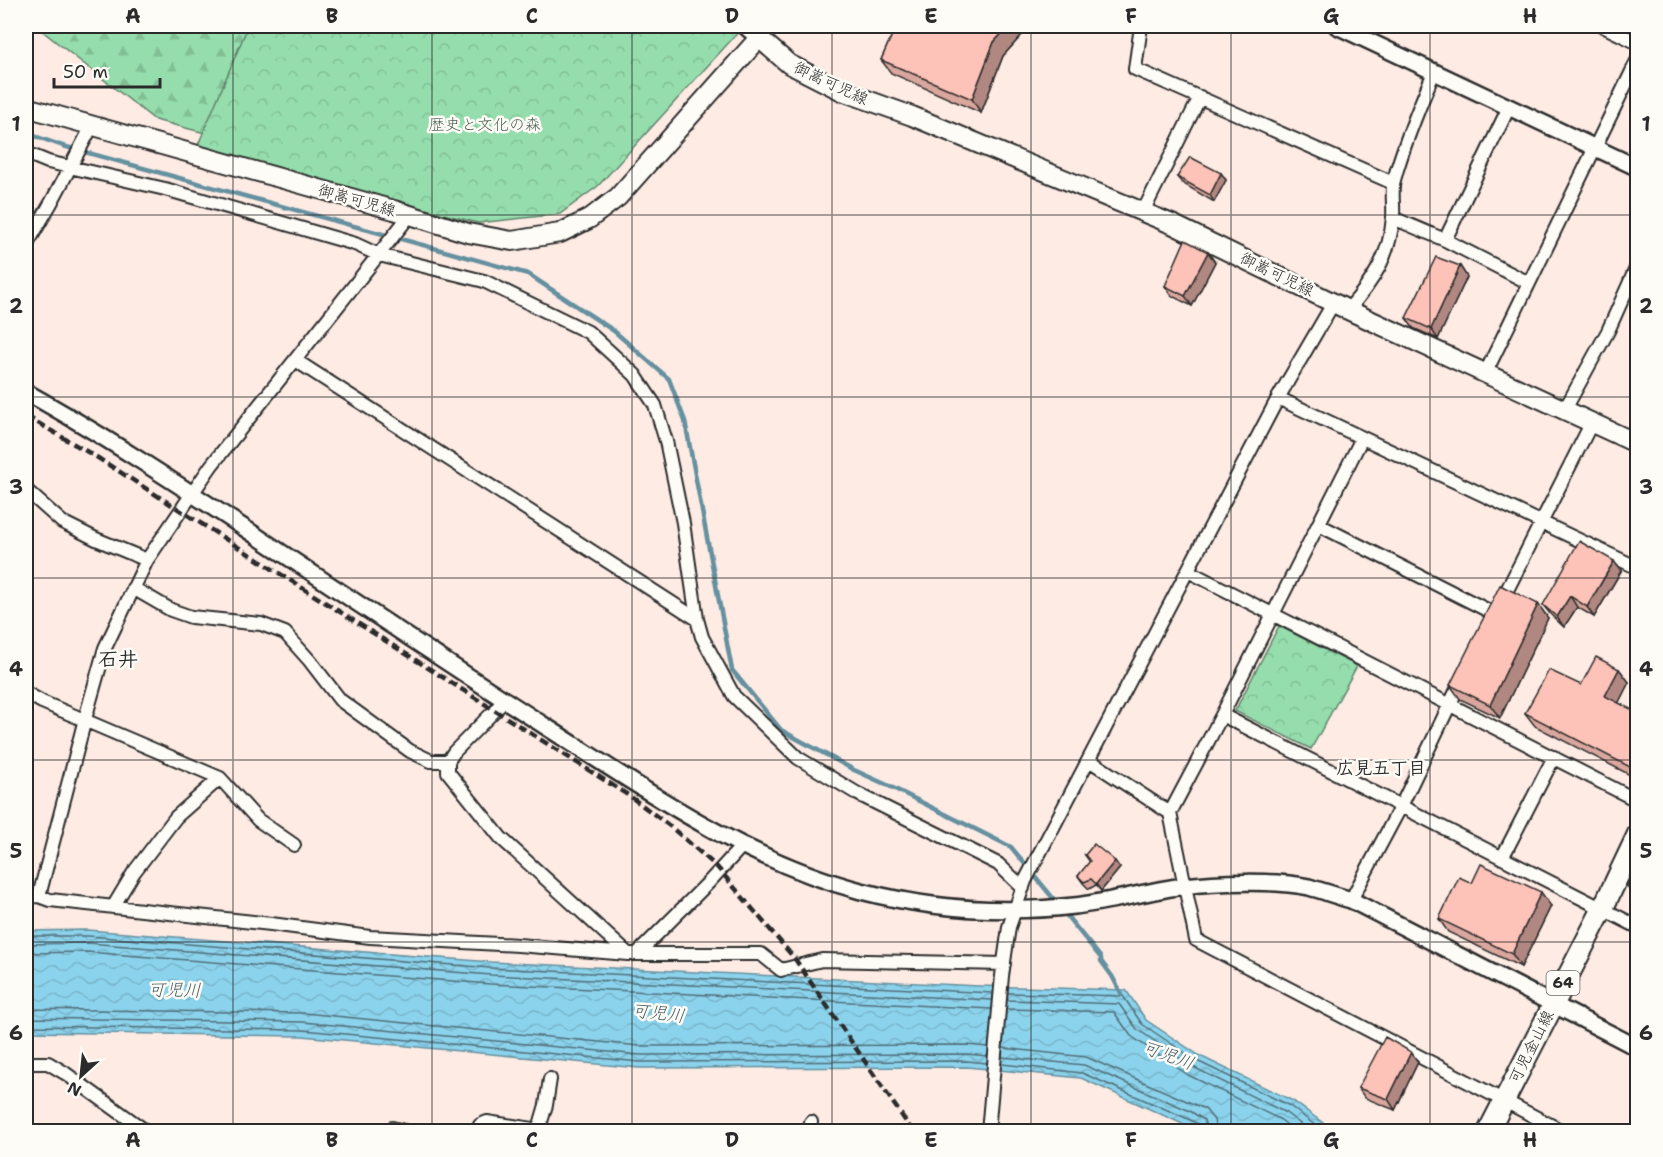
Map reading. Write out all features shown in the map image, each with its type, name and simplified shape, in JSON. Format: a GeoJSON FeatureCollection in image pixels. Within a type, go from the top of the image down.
{"type":"FeatureCollection","features":[{"type":"Feature","properties":{"kind":"main road","name":"御嵩可児線"},"geometry":{"type":"LineString","coordinates":[[26,107],[88,134],[126,134],[468,233],[512,240],[560,234],[589,219],[618,197],[763,32],[789,64],[842,91],[912,116],[1174,225],[1563,411],[1638,444]]}},
{"type":"Feature","properties":{"kind":"main road","name":"可児金山線"},"geometry":{"type":"LineString","coordinates":[[1488,1131],[1602,910],[1638,834]]}},
{"type":"Feature","properties":{"kind":"street"},"geometry":{"type":"LineString","coordinates":[[745,26],[763,32]]}},
{"type":"Feature","properties":{"kind":"street"},"geometry":{"type":"LineString","coordinates":[[1141,26],[1135,69],[1393,183]]}},
{"type":"Feature","properties":{"kind":"street"},"geometry":{"type":"LineString","coordinates":[[1337,26],[1638,168]]}},
{"type":"Feature","properties":{"kind":"street"},"geometry":{"type":"LineString","coordinates":[[1603,26],[1638,43]]}},
{"type":"Feature","properties":{"kind":"street"},"geometry":{"type":"LineString","coordinates":[[1485,374],[1638,58]]}},
{"type":"Feature","properties":{"kind":"street"},"geometry":{"type":"LineString","coordinates":[[988,1131],[1009,927],[1024,885],[1278,398],[1341,306],[1366,288],[1383,261],[1393,218],[1393,183],[1404,145],[1434,72]]}},
{"type":"Feature","properties":{"kind":"street"},"geometry":{"type":"LineString","coordinates":[[1143,212],[1200,97]]}},
{"type":"Feature","properties":{"kind":"street"},"geometry":{"type":"LineString","coordinates":[[1445,240],[1509,107]]}},
{"type":"Feature","properties":{"kind":"street"},"geometry":{"type":"LineString","coordinates":[[26,246],[88,134]]}},
{"type":"Feature","properties":{"kind":"street"},"geometry":{"type":"LineString","coordinates":[[26,153],[72,163],[177,192],[355,244],[379,255],[484,281],[588,332],[635,375],[655,405],[666,441],[683,523],[696,619],[702,637],[734,696],[798,758],[858,794],[998,864],[1024,885]]}},
{"type":"Feature","properties":{"kind":"street"},"geometry":{"type":"LineString","coordinates":[[39,896],[105,648],[147,560],[191,493],[410,215]]}},
{"type":"Feature","properties":{"kind":"street"},"geometry":{"type":"LineString","coordinates":[[1393,218],[1445,240],[1529,283]]}},
{"type":"Feature","properties":{"kind":"street"},"geometry":{"type":"LineString","coordinates":[[1563,411],[1608,331],[1638,264]]}},
{"type":"Feature","properties":{"kind":"street"},"geometry":{"type":"LineString","coordinates":[[295,360],[696,619]]}},
{"type":"Feature","properties":{"kind":"street"},"geometry":{"type":"LineString","coordinates":[[26,392],[59,410],[191,493],[505,700],[684,813],[742,846],[808,876],[865,892],[943,906],[1015,909],[1045,909],[1079,905],[1186,886],[1255,883],[1305,886],[1351,900],[1638,1048]]}},
{"type":"Feature","properties":{"kind":"street"},"geometry":{"type":"LineString","coordinates":[[1278,398],[1638,568]]}},
{"type":"Feature","properties":{"kind":"street"},"geometry":{"type":"LineString","coordinates":[[1319,525],[1492,619],[1592,422]]}},
{"type":"Feature","properties":{"kind":"street"},"geometry":{"type":"LineString","coordinates":[[1362,438],[1170,813],[1196,940],[1564,1131]]}},
{"type":"Feature","properties":{"kind":"street"},"geometry":{"type":"LineString","coordinates":[[26,490],[62,522],[147,560]]}},
{"type":"Feature","properties":{"kind":"street"},"geometry":{"type":"LineString","coordinates":[[1188,571],[1638,801]]}},
{"type":"Feature","properties":{"kind":"street"},"geometry":{"type":"LineString","coordinates":[[133,588],[171,610],[191,617],[261,624],[285,633],[340,700],[410,751],[431,761],[448,761]]}},
{"type":"Feature","properties":{"kind":"street"},"geometry":{"type":"LineString","coordinates":[[1351,900],[1401,806],[1470,664]]}},
{"type":"Feature","properties":{"kind":"street"},"geometry":{"type":"LineString","coordinates":[[26,693],[42,702],[220,778],[258,820],[294,845]]}},
{"type":"Feature","properties":{"kind":"street"},"geometry":{"type":"LineString","coordinates":[[505,700],[454,752],[448,761],[448,772],[501,838],[632,954]]}},
{"type":"Feature","properties":{"kind":"street"},"geometry":{"type":"LineString","coordinates":[[1222,715],[1638,927]]}},
{"type":"Feature","properties":{"kind":"street"},"geometry":{"type":"LineString","coordinates":[[1502,858],[1554,757]]}},
{"type":"Feature","properties":{"kind":"street"},"geometry":{"type":"LineString","coordinates":[[1089,760],[1170,813]]}},
{"type":"Feature","properties":{"kind":"street"},"geometry":{"type":"LineString","coordinates":[[113,908],[134,872],[176,817],[220,778]]}},
{"type":"Feature","properties":{"kind":"street"},"geometry":{"type":"LineString","coordinates":[[632,954],[709,882],[742,846]]}},
{"type":"Feature","properties":{"kind":"street"},"geometry":{"type":"LineString","coordinates":[[26,897],[39,896],[50,900],[113,908],[271,924],[370,937],[632,954],[761,954],[781,970],[822,960],[1003,970]]}},
{"type":"Feature","properties":{"kind":"street"},"geometry":{"type":"LineString","coordinates":[[26,1063],[48,1063],[65,1072],[147,1131]]}},
{"type":"Feature","properties":{"kind":"street"},"geometry":{"type":"LineString","coordinates":[[477,1131],[480,1125],[487,1122],[538,1131],[546,1105],[550,1079]]}},
{"type":"Feature","properties":{"kind":"street"},"geometry":{"type":"LineString","coordinates":[[387,1131],[392,1128],[408,1131]]}},
{"type":"Feature","properties":{"kind":"green space"},"geometry":{"type":"Polygon","coordinates":[[[36,26],[186,26],[194,34],[231,26],[653,26],[294,156],[155,120],[36,26]]]}},
{"type":"Feature","properties":{"kind":"green space","name":"歴史と文化の森"},"geometry":{"type":"Polygon","coordinates":[[[248,26],[744,26],[598,186],[560,214],[478,223],[374,196],[198,145],[248,26]]]}},
{"type":"Feature","properties":{"kind":"green space"},"geometry":{"type":"Polygon","coordinates":[[[1279,626],[1357,666],[1311,749],[1235,711],[1279,626]]]}},
{"type":"Feature","properties":{"kind":"water","name":"可児川"},"geometry":{"type":"Polygon","coordinates":[[[88,930],[491,962],[979,986],[1126,990],[1146,1020],[1200,1056],[1293,1101],[1334,1131],[1198,1131],[1081,1078],[967,1067],[639,1068],[302,1036],[26,1032],[26,931],[88,930]]]}},
{"type":"Feature","properties":{"kind":"building"},"geometry":{"type":"Polygon","coordinates":[[[896,26],[1009,26],[994,42],[972,99],[881,60],[896,26]]]}},
{"type":"Feature","properties":{"kind":"building"},"geometry":{"type":"Polygon","coordinates":[[[1190,157],[1221,173],[1210,195],[1177,177],[1190,157]]]}},
{"type":"Feature","properties":{"kind":"building"},"geometry":{"type":"Polygon","coordinates":[[[1185,240],[1208,252],[1185,296],[1165,286],[1185,240]]]}},
{"type":"Feature","properties":{"kind":"building"},"geometry":{"type":"Polygon","coordinates":[[[1436,257],[1460,266],[1431,329],[1406,318],[1436,257]]]}},
{"type":"Feature","properties":{"kind":"building"},"geometry":{"type":"Polygon","coordinates":[[[1579,541],[1614,561],[1587,607],[1570,596],[1557,617],[1543,605],[1579,541]]]}},
{"type":"Feature","properties":{"kind":"building"},"geometry":{"type":"Polygon","coordinates":[[[1500,585],[1538,604],[1490,705],[1450,685],[1500,585]]]}},
{"type":"Feature","properties":{"kind":"building"},"geometry":{"type":"Polygon","coordinates":[[[1596,657],[1619,669],[1605,696],[1638,713],[1638,758],[1632,768],[1525,713],[1549,670],[1581,685],[1596,657]]]}},
{"type":"Feature","properties":{"kind":"building"},"geometry":{"type":"Polygon","coordinates":[[[1094,844],[1115,861],[1096,884],[1091,879],[1084,882],[1078,876],[1090,861],[1085,855],[1094,844]]]}},
{"type":"Feature","properties":{"kind":"building"},"geometry":{"type":"Polygon","coordinates":[[[1481,864],[1541,892],[1512,954],[1439,919],[1459,877],[1472,883],[1481,864]]]}},
{"type":"Feature","properties":{"kind":"building"},"geometry":{"type":"Polygon","coordinates":[[[1638,865],[1638,891],[1627,886],[1638,865]]]}},
{"type":"Feature","properties":{"kind":"building"},"geometry":{"type":"Polygon","coordinates":[[[1385,1037],[1411,1052],[1388,1099],[1358,1088],[1385,1037]]]}},
{"type":"Feature","properties":{"kind":"waterway"},"geometry":{"type":"LineString","coordinates":[[26,133],[63,146],[528,274],[614,331],[669,379],[685,421],[732,670],[781,730],[854,770],[1011,847],[1057,903]]}},
{"type":"Feature","properties":{"kind":"waterway"},"geometry":{"type":"LineString","coordinates":[[1062,910],[1101,958],[1121,993]]}},
{"type":"Feature","properties":{"kind":"railway"},"geometry":{"type":"LineString","coordinates":[[26,416],[98,458],[631,797],[671,827],[717,867],[795,959],[913,1132]]}},
{"type":"Feature","properties":{"kind":"district","name":"石井"},"geometry":{"type":"Point","coordinates":[118,659]}},
{"type":"Feature","properties":{"kind":"district","name":"広見五丁目"},"geometry":{"type":"Point","coordinates":[1381,768]}}]}
